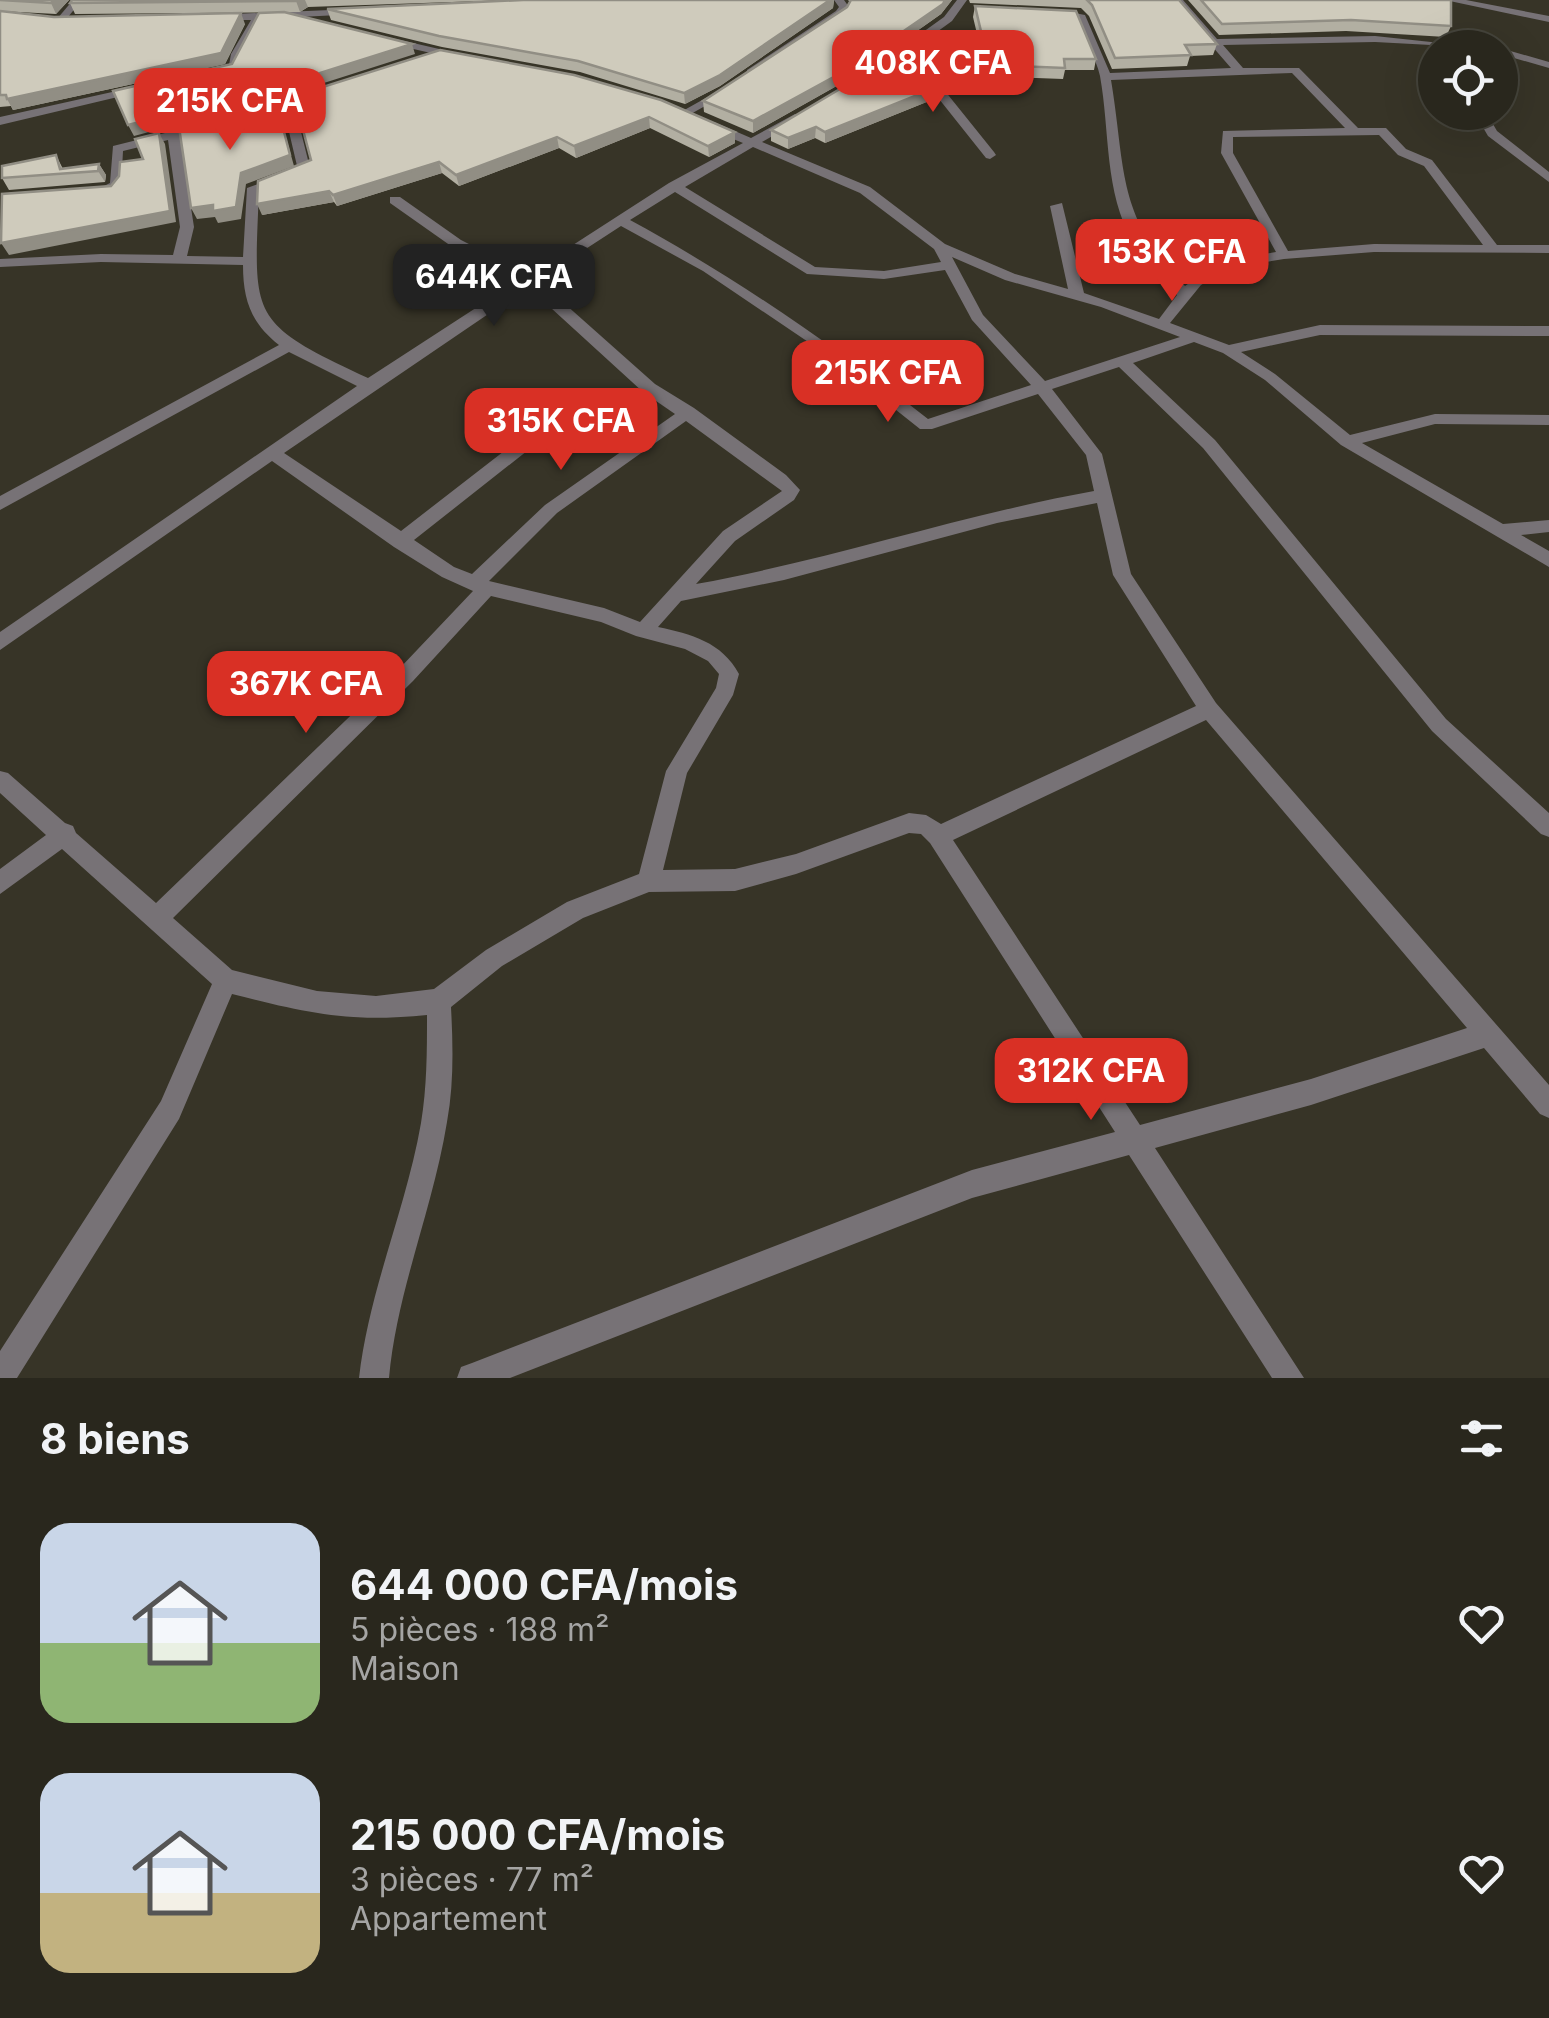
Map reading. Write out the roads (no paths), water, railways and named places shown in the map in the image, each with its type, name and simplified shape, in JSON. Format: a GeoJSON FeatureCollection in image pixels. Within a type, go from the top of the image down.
{"type":"FeatureCollection","features":[{"type":"Feature","properties":{"kind":"street"},"geometry":{"type":"LineString","coordinates":[[685,113],[739,82],[778,51],[840,13],[844,8],[839,0]]}},
{"type":"Feature","properties":{"kind":"street"},"geometry":{"type":"LineString","coordinates":[[1177,0],[1240,71]]}},
{"type":"Feature","properties":{"kind":"street"},"geometry":{"type":"LineString","coordinates":[[1450,0],[1546,16]]}},
{"type":"Feature","properties":{"kind":"street"},"geometry":{"type":"LineString","coordinates":[[855,84],[965,6]]}},
{"type":"Feature","properties":{"kind":"street"},"geometry":{"type":"LineString","coordinates":[[198,18],[371,11]]}},
{"type":"Feature","properties":{"kind":"street"},"geometry":{"type":"LineString","coordinates":[[1033,12],[1080,16],[1105,77],[1117,187],[1125,216],[1144,254],[1185,295]]}},
{"type":"Feature","properties":{"kind":"street"},"geometry":{"type":"LineString","coordinates":[[193,77],[233,68],[258,16]]}},
{"type":"Feature","properties":{"kind":"street"},"geometry":{"type":"LineString","coordinates":[[288,16],[340,29]]}},
{"type":"Feature","properties":{"kind":"street"},"geometry":{"type":"LineString","coordinates":[[45,20],[79,20]]}},
{"type":"Feature","properties":{"kind":"street"},"geometry":{"type":"LineString","coordinates":[[376,38],[468,58]]}},
{"type":"Feature","properties":{"kind":"street"},"geometry":{"type":"LineString","coordinates":[[1215,42],[1342,38],[1418,43]]}},
{"type":"Feature","properties":{"kind":"street"},"geometry":{"type":"LineString","coordinates":[[906,50],[990,156]]}},
{"type":"Feature","properties":{"kind":"street"},"geometry":{"type":"LineString","coordinates":[[413,65],[440,54]]}},
{"type":"Feature","properties":{"kind":"street"},"geometry":{"type":"LineString","coordinates":[[1518,56],[1549,65]]}},
{"type":"Feature","properties":{"kind":"street"},"geometry":{"type":"LineString","coordinates":[[1105,77],[1294,70],[1353,129]]}},
{"type":"Feature","properties":{"kind":"street"},"geometry":{"type":"LineString","coordinates":[[0,121],[154,85]]}},
{"type":"Feature","properties":{"kind":"street"},"geometry":{"type":"LineString","coordinates":[[270,107],[334,89]]}},
{"type":"Feature","properties":{"kind":"street"},"geometry":{"type":"LineString","coordinates":[[288,102],[292,133],[306,170],[253,188],[254,304],[264,322],[290,345],[369,385]]}},
{"type":"Feature","properties":{"kind":"street"},"geometry":{"type":"LineString","coordinates":[[667,106],[865,190],[945,256],[1162,324],[1228,350],[1270,378],[1348,441],[1549,560]]}},
{"type":"Feature","properties":{"kind":"street"},"geometry":{"type":"LineString","coordinates":[[0,642],[369,385],[620,220],[808,111]]}},
{"type":"Feature","properties":{"kind":"street"},"geometry":{"type":"LineString","coordinates":[[84,192],[115,188],[118,148],[218,123]]}},
{"type":"Feature","properties":{"kind":"street"},"geometry":{"type":"LineString","coordinates":[[1284,255],[1237,174],[1224,136],[1244,130],[1380,130],[1402,152],[1424,160],[1494,248]]}},
{"type":"Feature","properties":{"kind":"street"},"geometry":{"type":"LineString","coordinates":[[1490,130],[1549,178]]}},
{"type":"Feature","properties":{"kind":"street"},"geometry":{"type":"LineString","coordinates":[[174,136],[187,227],[179,259]]}},
{"type":"Feature","properties":{"kind":"street"},"geometry":{"type":"LineString","coordinates":[[674,186],[702,199],[812,270],[873,275],[945,256]]}},
{"type":"Feature","properties":{"kind":"street"},"geometry":{"type":"LineString","coordinates":[[394,200],[456,243],[529,280],[649,388],[688,412],[791,490],[783,502],[729,536],[643,631]]}},
{"type":"Feature","properties":{"kind":"street"},"geometry":{"type":"LineString","coordinates":[[1057,206],[1077,296]]}},
{"type":"Feature","properties":{"kind":"street"},"geometry":{"type":"LineString","coordinates":[[620,220],[708,268],[828,349],[923,424],[937,425],[1040,384],[1195,337]]}},
{"type":"Feature","properties":{"kind":"street"},"geometry":{"type":"LineString","coordinates":[[1162,324],[1196,282],[1226,264],[1374,248],[1549,249]]}},
{"type":"Feature","properties":{"kind":"street"},"geometry":{"type":"LineString","coordinates":[[945,256],[977,318],[1040,384],[1094,454],[1122,575],[1209,709],[1549,1105]]}},
{"type":"Feature","properties":{"kind":"street"},"geometry":{"type":"LineString","coordinates":[[0,262],[253,261]]}},
{"type":"Feature","properties":{"kind":"street"},"geometry":{"type":"LineString","coordinates":[[1228,350],[1320,330],[1549,330]]}},
{"type":"Feature","properties":{"kind":"street"},"geometry":{"type":"LineString","coordinates":[[0,504],[290,345]]}},
{"type":"Feature","properties":{"kind":"street"},"geometry":{"type":"LineString","coordinates":[[1122,361],[1209,444],[1439,724],[1549,826]]}},
{"type":"Feature","properties":{"kind":"street"},"geometry":{"type":"LineString","coordinates":[[158,916],[406,675],[550,509],[688,412]]}},
{"type":"Feature","properties":{"kind":"street"},"geometry":{"type":"LineString","coordinates":[[400,542],[559,417]]}},
{"type":"Feature","properties":{"kind":"street"},"geometry":{"type":"LineString","coordinates":[[1348,441],[1435,420],[1549,420]]}},
{"type":"Feature","properties":{"kind":"street"},"geometry":{"type":"LineString","coordinates":[[274,454],[400,542],[480,586],[564,603],[686,642],[720,660],[729,674],[726,689],[678,770],[648,881]]}},
{"type":"Feature","properties":{"kind":"street"},"geometry":{"type":"LineString","coordinates":[[676,595],[754,582],[973,520],[1105,495]]}},
{"type":"Feature","properties":{"kind":"street"},"geometry":{"type":"LineString","coordinates":[[1502,532],[1549,526]]}},
{"type":"Feature","properties":{"kind":"street"},"geometry":{"type":"LineString","coordinates":[[938,836],[1209,709]]}},
{"type":"Feature","properties":{"kind":"street"},"geometry":{"type":"LineString","coordinates":[[0,780],[65,833],[226,980],[346,1006],[376,1008],[438,1001],[494,958],[575,910],[648,881],[749,877],[909,824],[926,825],[938,836],[1289,1378]]}},
{"type":"Feature","properties":{"kind":"street"},"geometry":{"type":"LineString","coordinates":[[0,883],[65,833]]}},
{"type":"Feature","properties":{"kind":"street"},"geometry":{"type":"LineString","coordinates":[[0,1378],[170,1110],[226,980]]}},
{"type":"Feature","properties":{"kind":"street"},"geometry":{"type":"LineString","coordinates":[[374,1378],[381,1306],[434,1128],[440,1082],[438,1001]]}},
{"type":"Feature","properties":{"kind":"street"},"geometry":{"type":"LineString","coordinates":[[472,1378],[972,1184],[1327,1087],[1486,1035]]}},
{"type":"Feature","properties":{"kind":"lane"},"geometry":{"type":"LineString","coordinates":[[60,21],[78,0]]}}]}
